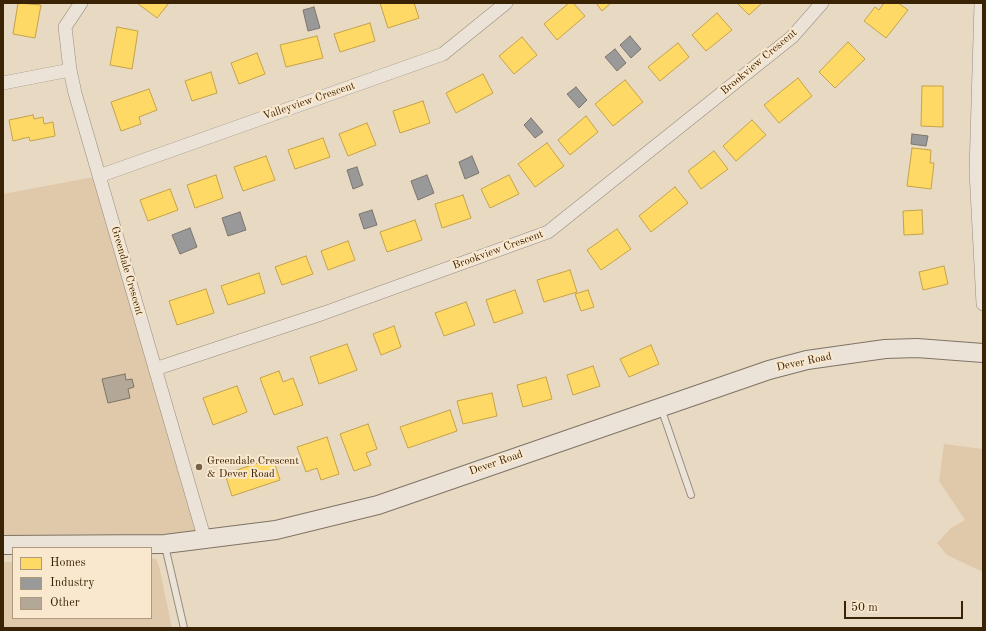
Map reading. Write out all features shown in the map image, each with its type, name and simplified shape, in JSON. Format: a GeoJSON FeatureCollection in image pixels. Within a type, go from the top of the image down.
{"type":"FeatureCollection","features":[{"type":"Feature","properties":{"kind":"main road","name":"Dever Road"},"geometry":{"type":"LineString","coordinates":[[3,546],[165,544],[276,530],[378,505],[769,370],[807,360],[885,349],[917,348],[983,354]]}},
{"type":"Feature","properties":{"kind":"street","name":"Greendale Crescent"},"geometry":{"type":"LineString","coordinates":[[81,3],[66,27],[70,70],[98,176],[205,540]]}},
{"type":"Feature","properties":{"kind":"street","name":"Valleyview Crescent"},"geometry":{"type":"LineString","coordinates":[[98,176],[443,54],[506,3]]}},
{"type":"Feature","properties":{"kind":"street","name":"Brookview Crescent"},"geometry":{"type":"LineString","coordinates":[[155,369],[324,313],[548,232],[792,37],[822,3]]}},
{"type":"Feature","properties":{"kind":"street"},"geometry":{"type":"LineString","coordinates":[[981,3],[976,171],[983,304]]}},
{"type":"Feature","properties":{"kind":"street"},"geometry":{"type":"LineString","coordinates":[[3,83],[70,70]]}},
{"type":"Feature","properties":{"kind":"lane"},"geometry":{"type":"LineString","coordinates":[[661,407],[691,496]]}},
{"type":"Feature","properties":{"kind":"lane"},"geometry":{"type":"LineString","coordinates":[[165,544],[184,628]]}},
{"type":"Feature","properties":{"kind":"shaded area"},"geometry":{"type":"Polygon","coordinates":[[[99,176],[205,540],[3,545],[3,194],[99,176]]]}},
{"type":"Feature","properties":{"kind":"shaded area"},"geometry":{"type":"Polygon","coordinates":[[[944,444],[983,449],[983,572],[947,555],[937,543],[951,528],[965,520],[939,481],[944,444]]]}},
{"type":"Feature","properties":{"kind":"shaded area"},"geometry":{"type":"Polygon","coordinates":[[[152,558],[156,559],[159,566],[172,628],[3,628],[3,562],[12,562],[12,619],[152,619],[152,558]]]}},
{"type":"Feature","properties":{"kind":"building: Homes"},"geometry":{"type":"Polygon","coordinates":[[[18,3],[41,5],[35,38],[13,34],[18,3]]]}},
{"type":"Feature","properties":{"kind":"building: Homes"},"geometry":{"type":"Polygon","coordinates":[[[137,3],[169,3],[157,18],[137,3]]]}},
{"type":"Feature","properties":{"kind":"building: Homes"},"geometry":{"type":"Polygon","coordinates":[[[380,3],[414,3],[419,18],[388,28],[380,3]]]}},
{"type":"Feature","properties":{"kind":"building: Homes"},"geometry":{"type":"Polygon","coordinates":[[[569,3],[573,3],[585,16],[557,40],[544,24],[569,3]]]}},
{"type":"Feature","properties":{"kind":"building: Homes"},"geometry":{"type":"Polygon","coordinates":[[[596,3],[611,3],[602,11],[596,3]]]}},
{"type":"Feature","properties":{"kind":"building: Homes"},"geometry":{"type":"Polygon","coordinates":[[[737,3],[762,3],[749,15],[737,3]]]}},
{"type":"Feature","properties":{"kind":"building: Homes"},"geometry":{"type":"Polygon","coordinates":[[[884,3],[898,3],[908,10],[886,38],[864,21],[875,7],[879,10],[884,3]]]}},
{"type":"Feature","properties":{"kind":"building: Homes"},"geometry":{"type":"Polygon","coordinates":[[[717,13],[732,30],[706,51],[692,35],[717,13]]]}},
{"type":"Feature","properties":{"kind":"building: Homes"},"geometry":{"type":"Polygon","coordinates":[[[370,23],[375,41],[340,52],[334,34],[370,23]]]}},
{"type":"Feature","properties":{"kind":"building: Homes"},"geometry":{"type":"Polygon","coordinates":[[[117,27],[138,31],[132,69],[110,65],[117,27]]]}},
{"type":"Feature","properties":{"kind":"building: Homes"},"geometry":{"type":"Polygon","coordinates":[[[317,36],[323,58],[286,67],[280,45],[317,36]]]}},
{"type":"Feature","properties":{"kind":"building: Homes"},"geometry":{"type":"Polygon","coordinates":[[[522,37],[537,55],[514,74],[499,56],[522,37]]]}},
{"type":"Feature","properties":{"kind":"building: Homes"},"geometry":{"type":"Polygon","coordinates":[[[848,42],[865,59],[835,88],[819,72],[848,42]]]}},
{"type":"Feature","properties":{"kind":"building: Homes"},"geometry":{"type":"Polygon","coordinates":[[[678,43],[689,57],[660,81],[648,67],[678,43]]]}},
{"type":"Feature","properties":{"kind":"building: Homes"},"geometry":{"type":"Polygon","coordinates":[[[257,53],[265,74],[239,84],[231,63],[257,53]]]}},
{"type":"Feature","properties":{"kind":"building: Homes"},"geometry":{"type":"Polygon","coordinates":[[[211,72],[217,93],[192,101],[185,81],[211,72]]]}},
{"type":"Feature","properties":{"kind":"building: Homes"},"geometry":{"type":"Polygon","coordinates":[[[483,74],[493,93],[456,113],[446,93],[483,74]]]}},
{"type":"Feature","properties":{"kind":"building: Homes"},"geometry":{"type":"Polygon","coordinates":[[[798,78],[812,96],[779,123],[764,105],[798,78]]]}},
{"type":"Feature","properties":{"kind":"building: Homes"},"geometry":{"type":"Polygon","coordinates":[[[625,80],[643,102],[613,126],[595,104],[625,80]]]}},
{"type":"Feature","properties":{"kind":"building: Homes"},"geometry":{"type":"Polygon","coordinates":[[[922,86],[943,86],[943,127],[921,126],[922,86]]]}},
{"type":"Feature","properties":{"kind":"building: Homes"},"geometry":{"type":"Polygon","coordinates":[[[149,89],[157,110],[139,117],[141,124],[121,131],[111,102],[149,89]]]}},
{"type":"Feature","properties":{"kind":"building: Homes"},"geometry":{"type":"Polygon","coordinates":[[[423,101],[430,123],[400,133],[393,111],[423,101]]]}},
{"type":"Feature","properties":{"kind":"building: Homes"},"geometry":{"type":"Polygon","coordinates":[[[33,115],[34,119],[43,117],[44,124],[53,122],[55,136],[30,141],[29,137],[13,141],[9,120],[33,115]]]}},
{"type":"Feature","properties":{"kind":"building: Homes"},"geometry":{"type":"Polygon","coordinates":[[[586,116],[598,132],[570,155],[558,140],[586,116]]]}},
{"type":"Feature","properties":{"kind":"building: Homes"},"geometry":{"type":"Polygon","coordinates":[[[752,120],[766,135],[736,161],[723,146],[752,120]]]}},
{"type":"Feature","properties":{"kind":"building: Homes"},"geometry":{"type":"Polygon","coordinates":[[[367,123],[376,145],[348,156],[339,134],[367,123]]]}},
{"type":"Feature","properties":{"kind":"building: Homes"},"geometry":{"type":"Polygon","coordinates":[[[323,138],[330,157],[295,169],[288,150],[323,138]]]}},
{"type":"Feature","properties":{"kind":"building: Homes"},"geometry":{"type":"Polygon","coordinates":[[[547,143],[564,166],[535,187],[518,164],[547,143]]]}},
{"type":"Feature","properties":{"kind":"building: Homes"},"geometry":{"type":"Polygon","coordinates":[[[912,148],[931,150],[930,163],[934,163],[931,189],[907,186],[912,148]]]}},
{"type":"Feature","properties":{"kind":"building: Homes"},"geometry":{"type":"Polygon","coordinates":[[[714,151],[728,169],[701,189],[688,171],[714,151]]]}},
{"type":"Feature","properties":{"kind":"building: Homes"},"geometry":{"type":"Polygon","coordinates":[[[266,156],[275,180],[243,191],[234,167],[266,156]]]}},
{"type":"Feature","properties":{"kind":"building: Homes"},"geometry":{"type":"Polygon","coordinates":[[[216,175],[223,198],[195,208],[187,185],[216,175]]]}},
{"type":"Feature","properties":{"kind":"building: Homes"},"geometry":{"type":"Polygon","coordinates":[[[509,175],[519,194],[490,208],[481,189],[509,175]]]}},
{"type":"Feature","properties":{"kind":"building: Homes"},"geometry":{"type":"Polygon","coordinates":[[[675,187],[688,203],[651,232],[639,216],[675,187]]]}},
{"type":"Feature","properties":{"kind":"building: Homes"},"geometry":{"type":"Polygon","coordinates":[[[170,189],[178,210],[148,221],[140,200],[170,189]]]}},
{"type":"Feature","properties":{"kind":"building: Homes"},"geometry":{"type":"Polygon","coordinates":[[[463,195],[471,218],[442,228],[435,204],[463,195]]]}},
{"type":"Feature","properties":{"kind":"building: Homes"},"geometry":{"type":"Polygon","coordinates":[[[922,210],[923,234],[904,235],[903,211],[922,210]]]}},
{"type":"Feature","properties":{"kind":"building: Homes"},"geometry":{"type":"Polygon","coordinates":[[[415,220],[422,240],[387,252],[380,232],[415,220]]]}},
{"type":"Feature","properties":{"kind":"building: Homes"},"geometry":{"type":"Polygon","coordinates":[[[617,229],[631,249],[601,270],[587,250],[617,229]]]}},
{"type":"Feature","properties":{"kind":"building: Homes"},"geometry":{"type":"Polygon","coordinates":[[[348,241],[355,260],[328,270],[321,251],[348,241]]]}},
{"type":"Feature","properties":{"kind":"building: Homes"},"geometry":{"type":"Polygon","coordinates":[[[306,256],[313,274],[282,285],[275,267],[306,256]]]}},
{"type":"Feature","properties":{"kind":"building: Homes"},"geometry":{"type":"Polygon","coordinates":[[[944,266],[948,284],[923,290],[919,272],[944,266]]]}},
{"type":"Feature","properties":{"kind":"building: Homes"},"geometry":{"type":"Polygon","coordinates":[[[570,270],[577,292],[544,302],[537,280],[570,270]]]}},
{"type":"Feature","properties":{"kind":"building: Homes"},"geometry":{"type":"Polygon","coordinates":[[[259,273],[265,293],[228,305],[221,286],[259,273]]]}},
{"type":"Feature","properties":{"kind":"building: Homes"},"geometry":{"type":"Polygon","coordinates":[[[206,289],[214,313],[177,325],[169,301],[206,289]]]}},
{"type":"Feature","properties":{"kind":"building: Homes"},"geometry":{"type":"Polygon","coordinates":[[[515,290],[523,313],[494,323],[486,300],[515,290]]]}},
{"type":"Feature","properties":{"kind":"building: Homes"},"geometry":{"type":"Polygon","coordinates":[[[588,290],[594,307],[581,311],[575,294],[588,290]]]}},
{"type":"Feature","properties":{"kind":"building: Homes"},"geometry":{"type":"Polygon","coordinates":[[[466,302],[475,325],[444,336],[435,313],[466,302]]]}},
{"type":"Feature","properties":{"kind":"building: Homes"},"geometry":{"type":"Polygon","coordinates":[[[394,326],[401,347],[381,355],[373,334],[394,326]]]}},
{"type":"Feature","properties":{"kind":"building: Homes"},"geometry":{"type":"Polygon","coordinates":[[[347,344],[357,370],[319,384],[310,357],[347,344]]]}},
{"type":"Feature","properties":{"kind":"building: Homes"},"geometry":{"type":"Polygon","coordinates":[[[651,345],[659,364],[629,377],[620,359],[651,345]]]}},
{"type":"Feature","properties":{"kind":"building: Homes"},"geometry":{"type":"Polygon","coordinates":[[[593,366],[600,386],[573,395],[567,375],[593,366]]]}},
{"type":"Feature","properties":{"kind":"building: Homes"},"geometry":{"type":"Polygon","coordinates":[[[279,371],[283,382],[293,378],[303,405],[274,415],[260,378],[279,371]]]}},
{"type":"Feature","properties":{"kind":"building: Homes"},"geometry":{"type":"Polygon","coordinates":[[[546,377],[552,399],[523,407],[517,385],[546,377]]]}},
{"type":"Feature","properties":{"kind":"building: Homes"},"geometry":{"type":"Polygon","coordinates":[[[237,386],[247,412],[213,425],[203,398],[237,386]]]}},
{"type":"Feature","properties":{"kind":"building: Homes"},"geometry":{"type":"Polygon","coordinates":[[[492,393],[497,416],[463,424],[457,401],[492,393]]]}},
{"type":"Feature","properties":{"kind":"building: Homes"},"geometry":{"type":"Polygon","coordinates":[[[450,410],[457,431],[408,448],[400,427],[450,410]]]}},
{"type":"Feature","properties":{"kind":"building: Homes"},"geometry":{"type":"Polygon","coordinates":[[[368,424],[377,449],[366,453],[371,465],[354,471],[340,434],[368,424]]]}},
{"type":"Feature","properties":{"kind":"building: Homes"},"geometry":{"type":"Polygon","coordinates":[[[327,437],[339,474],[321,480],[317,468],[306,472],[297,447],[327,437]]]}},
{"type":"Feature","properties":{"kind":"building: Homes"},"geometry":{"type":"Polygon","coordinates":[[[273,458],[280,480],[232,496],[225,474],[273,458]]]}},
{"type":"Feature","properties":{"kind":"building: Industry"},"geometry":{"type":"Polygon","coordinates":[[[314,7],[320,28],[308,31],[303,10],[314,7]]]}},
{"type":"Feature","properties":{"kind":"building: Industry"},"geometry":{"type":"Polygon","coordinates":[[[630,36],[641,49],[631,58],[620,45],[630,36]]]}},
{"type":"Feature","properties":{"kind":"building: Industry"},"geometry":{"type":"Polygon","coordinates":[[[615,49],[626,63],[617,71],[605,57],[615,49]]]}},
{"type":"Feature","properties":{"kind":"building: Industry"},"geometry":{"type":"Polygon","coordinates":[[[576,87],[587,100],[579,108],[567,94],[576,87]]]}},
{"type":"Feature","properties":{"kind":"building: Industry"},"geometry":{"type":"Polygon","coordinates":[[[531,118],[543,132],[535,138],[524,125],[531,118]]]}},
{"type":"Feature","properties":{"kind":"building: Industry"},"geometry":{"type":"Polygon","coordinates":[[[912,134],[928,136],[926,146],[911,144],[912,134]]]}},
{"type":"Feature","properties":{"kind":"building: Industry"},"geometry":{"type":"Polygon","coordinates":[[[472,156],[479,173],[465,179],[459,162],[472,156]]]}},
{"type":"Feature","properties":{"kind":"building: Industry"},"geometry":{"type":"Polygon","coordinates":[[[357,167],[363,185],[353,189],[347,170],[357,167]]]}},
{"type":"Feature","properties":{"kind":"building: Industry"},"geometry":{"type":"Polygon","coordinates":[[[427,175],[434,193],[418,200],[411,181],[427,175]]]}},
{"type":"Feature","properties":{"kind":"building: Industry"},"geometry":{"type":"Polygon","coordinates":[[[372,210],[377,225],[364,229],[359,214],[372,210]]]}},
{"type":"Feature","properties":{"kind":"building: Industry"},"geometry":{"type":"Polygon","coordinates":[[[240,212],[246,230],[228,236],[222,218],[240,212]]]}},
{"type":"Feature","properties":{"kind":"building: Industry"},"geometry":{"type":"Polygon","coordinates":[[[190,228],[197,247],[180,254],[172,235],[190,228]]]}},
{"type":"Feature","properties":{"kind":"building: Other"},"geometry":{"type":"Polygon","coordinates":[[[125,374],[126,380],[132,379],[134,387],[128,389],[130,398],[108,403],[102,379],[125,374]]]}},
{"type":"Feature","properties":{"kind":"place","name":"Greendale Crescent & Dever Road"},"geometry":{"type":"Point","coordinates":[199,467]}}]}
